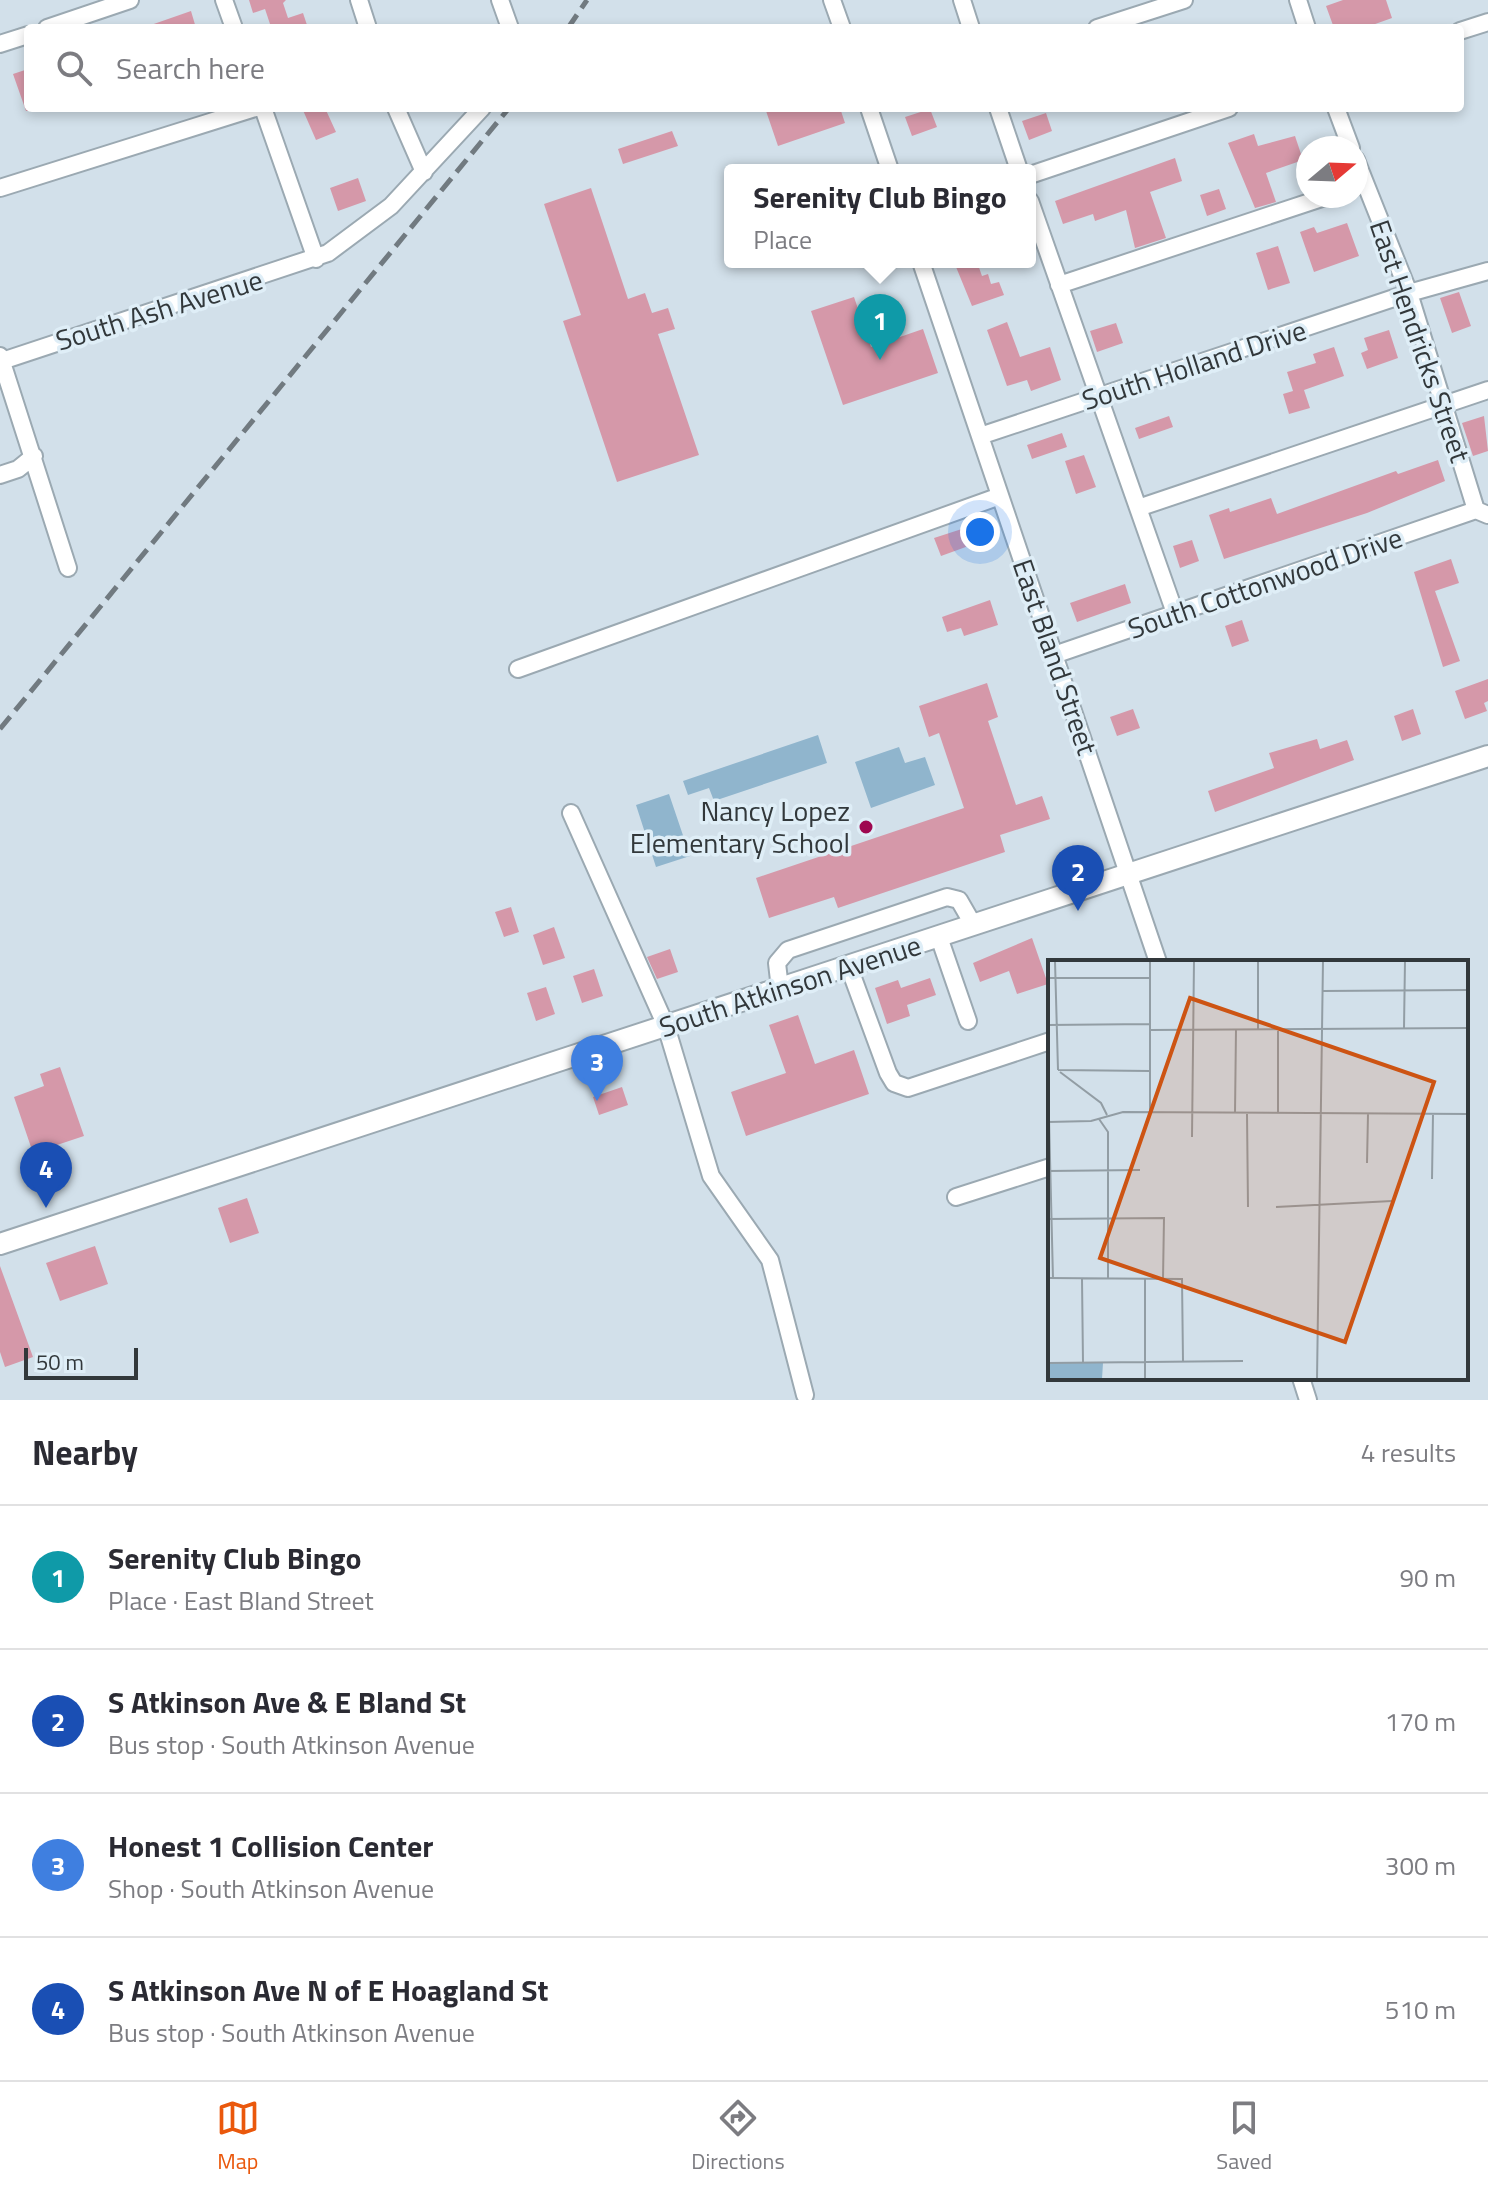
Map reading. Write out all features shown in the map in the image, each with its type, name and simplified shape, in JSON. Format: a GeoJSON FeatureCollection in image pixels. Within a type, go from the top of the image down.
{"type":"FeatureCollection","features":[{"type":"Feature","properties":{"kind":"main road","name":"South Atkinson Avenue"},"geometry":{"type":"LineString","coordinates":[[0,1244],[1488,756]]}},
{"type":"Feature","properties":{"kind":"street"},"geometry":{"type":"LineString","coordinates":[[59,24],[130,0]]}},
{"type":"Feature","properties":{"kind":"street"},"geometry":{"type":"LineString","coordinates":[[224,0],[233,24]]}},
{"type":"Feature","properties":{"kind":"street"},"geometry":{"type":"LineString","coordinates":[[359,0],[367,24]]}},
{"type":"Feature","properties":{"kind":"street"},"geometry":{"type":"LineString","coordinates":[[500,0],[509,24]]}},
{"type":"Feature","properties":{"kind":"street"},"geometry":{"type":"LineString","coordinates":[[832,0],[841,24]]}},
{"type":"Feature","properties":{"kind":"street"},"geometry":{"type":"LineString","coordinates":[[962,0],[970,24]]}},
{"type":"Feature","properties":{"kind":"street"},"geometry":{"type":"LineString","coordinates":[[1109,24],[1184,0]]}},
{"type":"Feature","properties":{"kind":"street"},"geometry":{"type":"LineString","coordinates":[[1298,0],[1306,24]]}},
{"type":"Feature","properties":{"kind":"street"},"geometry":{"type":"LineString","coordinates":[[1464,30],[1488,22]]}},
{"type":"Feature","properties":{"kind":"street"},"geometry":{"type":"LineString","coordinates":[[0,44],[24,36]]}},
{"type":"Feature","properties":{"kind":"street"},"geometry":{"type":"LineString","coordinates":[[0,188],[242,112]]}},
{"type":"Feature","properties":{"kind":"street"},"geometry":{"type":"LineString","coordinates":[[264,112],[316,259]]}},
{"type":"Feature","properties":{"kind":"street"},"geometry":{"type":"LineString","coordinates":[[398,112],[424,172]]}},
{"type":"Feature","properties":{"kind":"street","name":"South Ash Avenue"},"geometry":{"type":"LineString","coordinates":[[1,358],[316,259],[371,224],[478,112]]}},
{"type":"Feature","properties":{"kind":"street"},"geometry":{"type":"LineString","coordinates":[[870,112],[888,164]]}},
{"type":"Feature","properties":{"kind":"street"},"geometry":{"type":"LineString","coordinates":[[999,112],[1017,164]]}},
{"type":"Feature","properties":{"kind":"street"},"geometry":{"type":"LineString","coordinates":[[1036,173],[1217,112]]}},
{"type":"Feature","properties":{"kind":"street"},"geometry":{"type":"LineString","coordinates":[[1338,112],[1346,136]]}},
{"type":"Feature","properties":{"kind":"street","name":"East Hendricks Street"},"geometry":{"type":"LineString","coordinates":[[1368,201],[1409,293],[1442,406],[1482,513]]}},
{"type":"Feature","properties":{"kind":"street"},"geometry":{"type":"LineString","coordinates":[[1059,285],[1296,207]]}},
{"type":"Feature","properties":{"kind":"street"},"geometry":{"type":"LineString","coordinates":[[1036,218],[1175,613]]}},
{"type":"Feature","properties":{"kind":"street","name":"East Bland Street"},"geometry":{"type":"LineString","coordinates":[[923,268],[1157,960]]}},
{"type":"Feature","properties":{"kind":"street","name":"South Holland Drive"},"geometry":{"type":"LineString","coordinates":[[980,436],[1409,293],[1488,271]]}},
{"type":"Feature","properties":{"kind":"street"},"geometry":{"type":"LineString","coordinates":[[1,358],[68,568]]}},
{"type":"Feature","properties":{"kind":"street"},"geometry":{"type":"LineString","coordinates":[[1138,508],[1488,390]]}},
{"type":"Feature","properties":{"kind":"street"},"geometry":{"type":"LineString","coordinates":[[0,475],[18,469],[34,456]]}},
{"type":"Feature","properties":{"kind":"street"},"geometry":{"type":"LineString","coordinates":[[518,669],[1000,496]]}},
{"type":"Feature","properties":{"kind":"street","name":"South Cottonwood Drive"},"geometry":{"type":"LineString","coordinates":[[1054,655],[1482,513]]}},
{"type":"Feature","properties":{"kind":"street"},"geometry":{"type":"LineString","coordinates":[[571,813],[666,1026],[711,1176],[770,1260],[805,1395]]}},
{"type":"Feature","properties":{"kind":"street"},"geometry":{"type":"LineString","coordinates":[[780,989],[777,963],[788,950],[918,907],[953,898],[969,913],[974,926]]}},
{"type":"Feature","properties":{"kind":"street"},"geometry":{"type":"LineString","coordinates":[[939,937],[968,1021]]}},
{"type":"Feature","properties":{"kind":"street"},"geometry":{"type":"LineString","coordinates":[[849,967],[894,1083],[908,1088],[1048,1042]]}},
{"type":"Feature","properties":{"kind":"street"},"geometry":{"type":"LineString","coordinates":[[956,1197],[1048,1168]]}},
{"type":"Feature","properties":{"kind":"street"},"geometry":{"type":"LineString","coordinates":[[1302,1380],[1308,1400]]}},
{"type":"Feature","properties":{"kind":"shaded area"},"geometry":{"type":"Polygon","coordinates":[[[818,735],[827,763],[714,801],[709,788],[688,795],[683,781],[818,735]]]}},
{"type":"Feature","properties":{"kind":"shaded area"},"geometry":{"type":"Polygon","coordinates":[[[899,747],[905,763],[925,757],[935,785],[871,808],[855,762],[899,747]]]}},
{"type":"Feature","properties":{"kind":"shaded area"},"geometry":{"type":"Polygon","coordinates":[[[669,794],[690,856],[656,867],[636,805],[669,794]]]}},
{"type":"Feature","properties":{"kind":"building"},"geometry":{"type":"Polygon","coordinates":[[[249,0],[286,0],[283,3],[288,18],[303,13],[307,24],[270,24],[265,9],[253,13],[249,0]]]}},
{"type":"Feature","properties":{"kind":"building"},"geometry":{"type":"Polygon","coordinates":[[[1343,0],[1386,0],[1392,18],[1375,24],[1333,24],[1326,6],[1343,0]]]}},
{"type":"Feature","properties":{"kind":"building"},"geometry":{"type":"Polygon","coordinates":[[[191,11],[195,24],[154,24],[191,11]]]}},
{"type":"Feature","properties":{"kind":"building"},"geometry":{"type":"Polygon","coordinates":[[[24,70],[24,105],[13,74],[24,70]]]}},
{"type":"Feature","properties":{"kind":"building"},"geometry":{"type":"Polygon","coordinates":[[[304,112],[327,112],[336,132],[316,140],[304,112]]]}},
{"type":"Feature","properties":{"kind":"building"},"geometry":{"type":"Polygon","coordinates":[[[766,112],[841,112],[845,123],[778,146],[766,112]]]}},
{"type":"Feature","properties":{"kind":"building"},"geometry":{"type":"Polygon","coordinates":[[[931,112],[937,127],[912,136],[905,117],[931,112]]]}},
{"type":"Feature","properties":{"kind":"building"},"geometry":{"type":"Polygon","coordinates":[[[1046,113],[1052,131],[1029,140],[1022,121],[1046,113]]]}},
{"type":"Feature","properties":{"kind":"building"},"geometry":{"type":"Polygon","coordinates":[[[672,131],[678,146],[623,164],[618,149],[672,131]]]}},
{"type":"Feature","properties":{"kind":"building"},"geometry":{"type":"Polygon","coordinates":[[[1254,134],[1258,146],[1295,136],[1296,162],[1266,173],[1276,202],[1255,208],[1228,143],[1254,134]]]}},
{"type":"Feature","properties":{"kind":"building"},"geometry":{"type":"Polygon","coordinates":[[[1175,158],[1182,181],[1150,192],[1166,238],[1135,248],[1126,210],[1095,221],[1093,214],[1063,224],[1055,201],[1175,158]]]}},
{"type":"Feature","properties":{"kind":"building"},"geometry":{"type":"Polygon","coordinates":[[[358,178],[366,201],[338,211],[330,188],[358,178]]]}},
{"type":"Feature","properties":{"kind":"building"},"geometry":{"type":"Polygon","coordinates":[[[591,188],[628,299],[645,293],[652,313],[668,308],[675,329],[658,334],[699,455],[617,482],[563,321],[581,315],[544,204],[591,188]]]}},
{"type":"Feature","properties":{"kind":"building"},"geometry":{"type":"Polygon","coordinates":[[[1219,189],[1226,209],[1207,216],[1200,195],[1219,189]]]}},
{"type":"Feature","properties":{"kind":"building"},"geometry":{"type":"Polygon","coordinates":[[[1347,223],[1359,256],[1314,272],[1300,232],[1314,227],[1317,233],[1347,223]]]}},
{"type":"Feature","properties":{"kind":"building"},"geometry":{"type":"Polygon","coordinates":[[[1278,246],[1290,283],[1268,290],[1256,253],[1278,246]]]}},
{"type":"Feature","properties":{"kind":"building"},"geometry":{"type":"Polygon","coordinates":[[[956,268],[979,268],[982,276],[988,274],[991,284],[999,282],[1004,295],[972,306],[956,268]]]}},
{"type":"Feature","properties":{"kind":"building"},"geometry":{"type":"Polygon","coordinates":[[[1459,292],[1471,326],[1452,333],[1440,298],[1459,292]]]}},
{"type":"Feature","properties":{"kind":"building"},"geometry":{"type":"Polygon","coordinates":[[[854,297],[871,347],[923,329],[938,373],[843,405],[811,311],[854,297]]]}},
{"type":"Feature","properties":{"kind":"building"},"geometry":{"type":"Polygon","coordinates":[[[1007,322],[1020,357],[1050,347],[1061,380],[1031,391],[1027,380],[1007,386],[987,330],[1007,322]]]}},
{"type":"Feature","properties":{"kind":"building"},"geometry":{"type":"Polygon","coordinates":[[[1116,323],[1123,343],[1097,352],[1090,331],[1116,323]]]}},
{"type":"Feature","properties":{"kind":"building"},"geometry":{"type":"Polygon","coordinates":[[[1389,330],[1398,358],[1367,369],[1361,353],[1368,350],[1364,338],[1389,330]]]}},
{"type":"Feature","properties":{"kind":"building"},"geometry":{"type":"Polygon","coordinates":[[[1334,347],[1344,376],[1304,390],[1310,408],[1289,414],[1283,394],[1293,391],[1287,372],[1316,363],[1313,354],[1334,347]]]}},
{"type":"Feature","properties":{"kind":"building"},"geometry":{"type":"Polygon","coordinates":[[[1169,416],[1173,427],[1139,439],[1135,428],[1169,416]]]}},
{"type":"Feature","properties":{"kind":"building"},"geometry":{"type":"Polygon","coordinates":[[[1484,416],[1488,451],[1473,456],[1462,423],[1484,416]]]}},
{"type":"Feature","properties":{"kind":"building"},"geometry":{"type":"Polygon","coordinates":[[[1062,433],[1067,447],[1032,459],[1027,445],[1062,433]]]}},
{"type":"Feature","properties":{"kind":"building"},"geometry":{"type":"Polygon","coordinates":[[[1084,455],[1096,487],[1076,494],[1065,461],[1084,455]]]}},
{"type":"Feature","properties":{"kind":"building"},"geometry":{"type":"Polygon","coordinates":[[[1438,460],[1445,481],[1367,513],[1224,559],[1209,515],[1229,508],[1230,512],[1271,498],[1277,514],[1396,471],[1398,474],[1438,460]]]}},
{"type":"Feature","properties":{"kind":"building"},"geometry":{"type":"Polygon","coordinates":[[[968,527],[974,544],[941,556],[934,538],[968,527]]]}},
{"type":"Feature","properties":{"kind":"building"},"geometry":{"type":"Polygon","coordinates":[[[1192,540],[1199,561],[1180,568],[1173,546],[1192,540]]]}},
{"type":"Feature","properties":{"kind":"building"},"geometry":{"type":"Polygon","coordinates":[[[1451,559],[1459,583],[1435,591],[1460,661],[1443,667],[1414,572],[1451,559]]]}},
{"type":"Feature","properties":{"kind":"building"},"geometry":{"type":"Polygon","coordinates":[[[1125,584],[1131,603],[1077,622],[1070,603],[1125,584]]]}},
{"type":"Feature","properties":{"kind":"building"},"geometry":{"type":"Polygon","coordinates":[[[990,600],[998,625],[964,636],[961,628],[947,632],[942,617],[990,600]]]}},
{"type":"Feature","properties":{"kind":"building"},"geometry":{"type":"Polygon","coordinates":[[[1242,620],[1249,641],[1232,647],[1225,626],[1242,620]]]}},
{"type":"Feature","properties":{"kind":"building"},"geometry":{"type":"Polygon","coordinates":[[[1488,679],[1488,701],[1484,703],[1487,711],[1465,719],[1455,691],[1488,679]]]}},
{"type":"Feature","properties":{"kind":"building"},"geometry":{"type":"Polygon","coordinates":[[[987,683],[998,717],[988,721],[1016,805],[1042,796],[1050,819],[1000,835],[1005,852],[838,908],[834,897],[769,918],[756,878],[964,808],[939,733],[929,737],[919,706],[987,683]]]}},
{"type":"Feature","properties":{"kind":"building"},"geometry":{"type":"Polygon","coordinates":[[[1133,709],[1140,728],[1117,736],[1110,717],[1133,709]]]}},
{"type":"Feature","properties":{"kind":"building"},"geometry":{"type":"Polygon","coordinates":[[[1413,709],[1421,734],[1402,741],[1394,716],[1413,709]]]}},
{"type":"Feature","properties":{"kind":"building"},"geometry":{"type":"Polygon","coordinates":[[[1317,739],[1320,749],[1347,740],[1354,760],[1215,812],[1208,791],[1274,768],[1269,753],[1317,739]]]}},
{"type":"Feature","properties":{"kind":"building"},"geometry":{"type":"Polygon","coordinates":[[[511,907],[519,932],[504,937],[495,912],[511,907]]]}},
{"type":"Feature","properties":{"kind":"building"},"geometry":{"type":"Polygon","coordinates":[[[554,927],[565,958],[543,965],[533,935],[554,927]]]}},
{"type":"Feature","properties":{"kind":"building"},"geometry":{"type":"Polygon","coordinates":[[[1032,938],[1048,984],[1017,994],[1009,971],[980,982],[973,963],[1032,938]]]}},
{"type":"Feature","properties":{"kind":"building"},"geometry":{"type":"Polygon","coordinates":[[[670,949],[678,972],[657,979],[647,957],[670,949]]]}},
{"type":"Feature","properties":{"kind":"building"},"geometry":{"type":"Polygon","coordinates":[[[594,969],[603,996],[582,1003],[573,976],[594,969]]]}},
{"type":"Feature","properties":{"kind":"building"},"geometry":{"type":"Polygon","coordinates":[[[930,978],[936,995],[907,1005],[910,1016],[887,1024],[875,988],[898,980],[901,988],[930,978]]]}},
{"type":"Feature","properties":{"kind":"building"},"geometry":{"type":"Polygon","coordinates":[[[546,987],[555,1014],[536,1021],[527,993],[546,987]]]}},
{"type":"Feature","properties":{"kind":"building"},"geometry":{"type":"Polygon","coordinates":[[[798,1015],[815,1064],[854,1050],[869,1094],[746,1136],[731,1092],[786,1073],[769,1025],[798,1015]]]}},
{"type":"Feature","properties":{"kind":"building"},"geometry":{"type":"Polygon","coordinates":[[[60,1067],[84,1136],[33,1153],[14,1097],[44,1086],[40,1074],[60,1067]]]}},
{"type":"Feature","properties":{"kind":"building"},"geometry":{"type":"Polygon","coordinates":[[[622,1087],[628,1105],[599,1115],[593,1097],[622,1087]]]}},
{"type":"Feature","properties":{"kind":"building"},"geometry":{"type":"Polygon","coordinates":[[[247,1198],[259,1233],[230,1243],[218,1208],[247,1198]]]}},
{"type":"Feature","properties":{"kind":"building"},"geometry":{"type":"Polygon","coordinates":[[[95,1246],[108,1284],[60,1301],[46,1263],[95,1246]]]}},
{"type":"Feature","properties":{"kind":"building"},"geometry":{"type":"Polygon","coordinates":[[[0,1266],[33,1357],[5,1367],[0,1352],[0,1266]]]}},
{"type":"Feature","properties":{"kind":"railway"},"geometry":{"type":"LineString","coordinates":[[571,24],[587,0]]}},
{"type":"Feature","properties":{"kind":"railway"},"geometry":{"type":"LineString","coordinates":[[0,729],[506,112]]}},
{"type":"Feature","properties":{"kind":"place","name":"Serenity Club Bingo"},"geometry":{"type":"Point","coordinates":[880,360]}},
{"type":"Feature","properties":{"kind":"place","name":"Nancy Lopez Elementary School"},"geometry":{"type":"Point","coordinates":[866,827]}},
{"type":"Feature","properties":{"kind":"place","name":"S Atkinson Ave & E Bland St"},"geometry":{"type":"Point","coordinates":[1078,911]}},
{"type":"Feature","properties":{"kind":"place","name":"Honest 1 Collision Center"},"geometry":{"type":"Point","coordinates":[597,1101]}},
{"type":"Feature","properties":{"kind":"place","name":"S Atkinson Ave N of E Hoagland St"},"geometry":{"type":"Point","coordinates":[46,1208]}}]}
